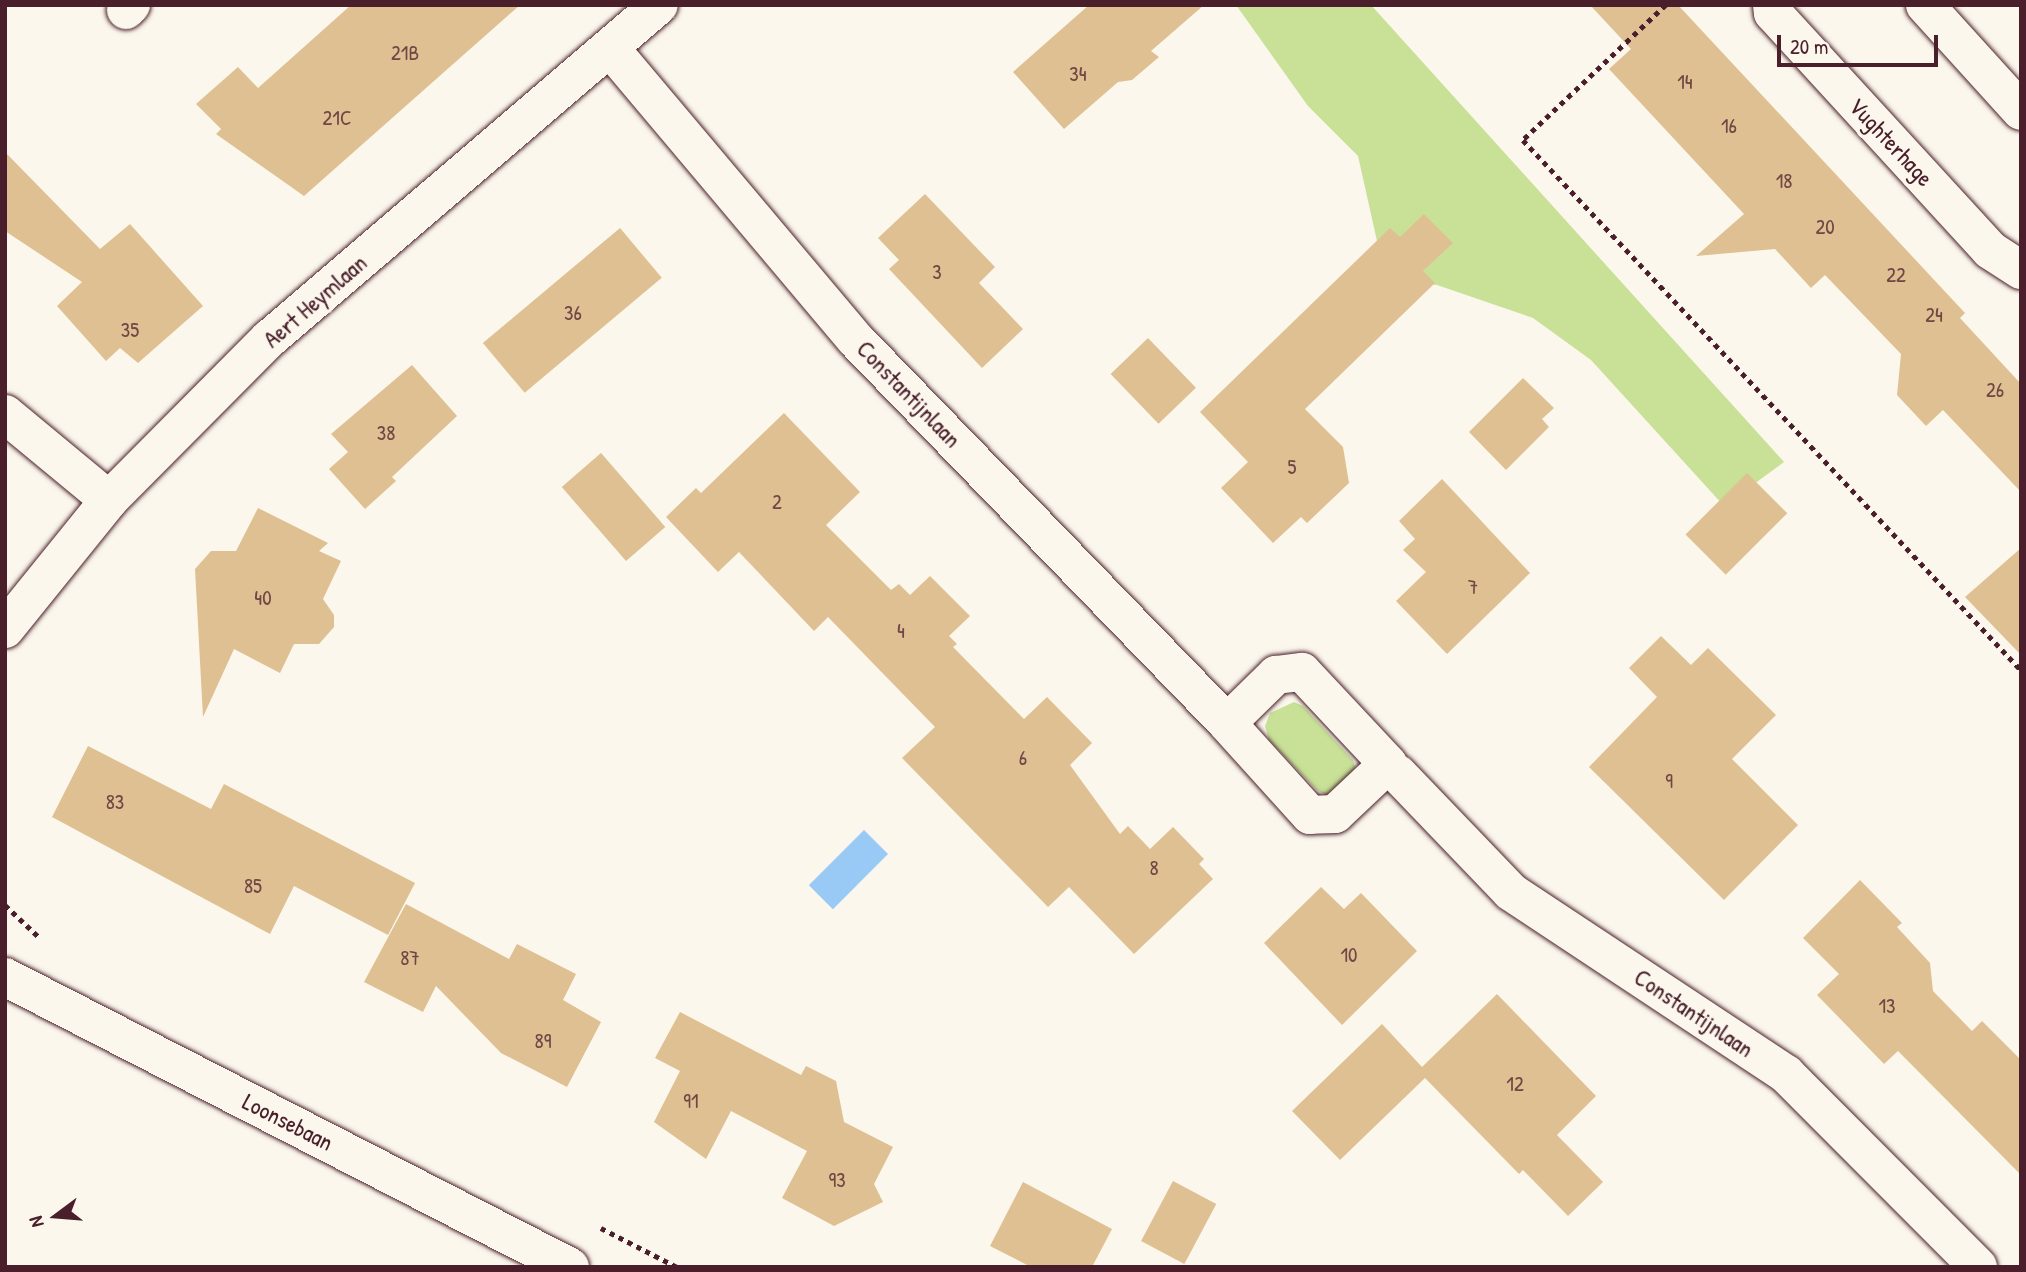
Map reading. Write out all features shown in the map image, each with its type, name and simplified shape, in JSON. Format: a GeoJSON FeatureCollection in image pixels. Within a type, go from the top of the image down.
{"type":"FeatureCollection","features":[{"type":"Feature","properties":{"kind":"street","name":"Aert Heymlaan"},"geometry":{"type":"LineString","coordinates":[[5,629],[109,500],[269,339],[659,5]]}},
{"type":"Feature","properties":{"kind":"street","name":"Vughterhage"},"geometry":{"type":"LineString","coordinates":[[1772,5],[1773,13],[1990,250],[2021,270]]}},
{"type":"Feature","properties":{"kind":"street"},"geometry":{"type":"LineString","coordinates":[[1925,5],[2021,111]]}},
{"type":"Feature","properties":{"kind":"street","name":"Constantijnlaan"},"geometry":{"type":"LineString","coordinates":[[610,48],[855,339],[1227,723]]}},
{"type":"Feature","properties":{"kind":"street"},"geometry":{"type":"LineString","coordinates":[[5,414],[109,500]]}},
{"type":"Feature","properties":{"kind":"street","name":"Constantijnlaan"},"geometry":{"type":"LineString","coordinates":[[1398,774],[1511,892],[1786,1074],[1978,1267]]}},
{"type":"Feature","properties":{"kind":"street","name":"Loonsebaan"},"geometry":{"type":"LineString","coordinates":[[5,977],[570,1267]]}},
{"type":"Feature","properties":{"kind":"path"},"geometry":{"type":"LineString","coordinates":[[1666,5],[1523,140],[2021,670]]}},
{"type":"Feature","properties":{"kind":"path"},"geometry":{"type":"LineString","coordinates":[[5,905],[51,944]]}},
{"type":"Feature","properties":{"kind":"green space"},"geometry":{"type":"Polygon","coordinates":[[[1236,5],[1371,5],[1784,462],[1724,506],[1591,360],[1533,318],[1437,285],[1396,281],[1379,250],[1358,156],[1308,106],[1236,5]]]}},
{"type":"Feature","properties":{"kind":"green space"},"geometry":{"type":"Polygon","coordinates":[[[1294,702],[1303,706],[1353,760],[1357,774],[1332,799],[1317,790],[1269,740],[1265,726],[1270,713],[1294,702]]]}},
{"type":"Feature","properties":{"kind":"water"},"geometry":{"type":"Polygon","coordinates":[[[864,830],[888,854],[833,909],[809,885],[864,830]]]}},
{"type":"Feature","properties":{"kind":"building"},"geometry":{"type":"Polygon","coordinates":[[[351,5],[520,5],[304,196],[216,134],[221,129],[196,104],[238,67],[258,88],[351,5]]]}},
{"type":"Feature","properties":{"kind":"building"},"geometry":{"type":"Polygon","coordinates":[[[1089,5],[1204,5],[1151,51],[1159,57],[1132,80],[1118,82],[1064,129],[1013,72],[1089,5]]]}},
{"type":"Feature","properties":{"kind":"building"},"geometry":{"type":"Polygon","coordinates":[[[1590,5],[1678,5],[1965,313],[1960,318],[2021,384],[2021,492],[1943,410],[1926,426],[1897,395],[1901,354],[1825,275],[1811,288],[1775,249],[1696,256],[1744,214],[1609,69],[1631,49],[1590,5]]]}},
{"type":"Feature","properties":{"kind":"building"},"geometry":{"type":"Polygon","coordinates":[[[5,152],[100,249],[130,224],[203,306],[138,363],[120,348],[106,361],[57,306],[82,282],[5,231],[5,152]]]}},
{"type":"Feature","properties":{"kind":"building"},"geometry":{"type":"Polygon","coordinates":[[[925,194],[995,267],[979,283],[1023,329],[982,368],[889,269],[899,260],[878,238],[925,194]]]}},
{"type":"Feature","properties":{"kind":"building"},"geometry":{"type":"Polygon","coordinates":[[[1424,214],[1453,243],[1423,271],[1435,283],[1305,409],[1343,447],[1349,483],[1307,523],[1301,517],[1273,543],[1221,488],[1248,462],[1200,412],[1390,228],[1400,237],[1424,214]]]}},
{"type":"Feature","properties":{"kind":"building"},"geometry":{"type":"Polygon","coordinates":[[[620,228],[662,278],[525,393],[483,343],[620,228]]]}},
{"type":"Feature","properties":{"kind":"building"},"geometry":{"type":"Polygon","coordinates":[[[1148,338],[1196,388],[1159,424],[1111,374],[1148,338]]]}},
{"type":"Feature","properties":{"kind":"building"},"geometry":{"type":"Polygon","coordinates":[[[412,365],[457,416],[392,477],[396,481],[365,509],[329,469],[348,452],[331,434],[412,365]]]}},
{"type":"Feature","properties":{"kind":"building"},"geometry":{"type":"Polygon","coordinates":[[[1523,378],[1554,408],[1542,419],[1549,427],[1506,470],[1469,432],[1523,378]]]}},
{"type":"Feature","properties":{"kind":"building"},"geometry":{"type":"Polygon","coordinates":[[[784,413],[860,492],[826,525],[891,590],[899,584],[910,595],[930,576],[970,616],[949,636],[957,644],[953,647],[1024,719],[1047,697],[1092,743],[1070,765],[1120,834],[1128,826],[1150,849],[1173,827],[1204,859],[1199,864],[1213,879],[1134,954],[1069,887],[1048,907],[902,758],[935,727],[828,617],[814,631],[739,552],[718,572],[666,517],[696,488],[701,493],[784,413]]]}},
{"type":"Feature","properties":{"kind":"building"},"geometry":{"type":"Polygon","coordinates":[[[601,453],[665,527],[626,561],[562,487],[601,453]]]}},
{"type":"Feature","properties":{"kind":"building"},"geometry":{"type":"Polygon","coordinates":[[[1747,473],[1787,513],[1726,575],[1685,535],[1747,473]]]}},
{"type":"Feature","properties":{"kind":"building"},"geometry":{"type":"Polygon","coordinates":[[[1442,479],[1530,573],[1447,654],[1396,601],[1426,572],[1403,550],[1415,539],[1399,521],[1442,479]]]}},
{"type":"Feature","properties":{"kind":"building"},"geometry":{"type":"Polygon","coordinates":[[[258,508],[328,543],[319,551],[341,561],[323,599],[334,615],[334,627],[319,644],[294,644],[280,673],[234,649],[203,717],[195,569],[211,551],[236,551],[258,508]]]}},
{"type":"Feature","properties":{"kind":"building"},"geometry":{"type":"Polygon","coordinates":[[[2021,548],[2021,655],[1965,597],[2021,548]]]}},
{"type":"Feature","properties":{"kind":"building"},"geometry":{"type":"Polygon","coordinates":[[[1661,636],[1691,665],[1708,648],[1776,715],[1732,759],[1798,825],[1724,900],[1589,767],[1657,697],[1629,668],[1661,636]]]}},
{"type":"Feature","properties":{"kind":"building"},"geometry":{"type":"Polygon","coordinates":[[[88,746],[211,809],[224,784],[415,883],[388,935],[294,886],[270,934],[52,817],[88,746]]]}},
{"type":"Feature","properties":{"kind":"building"},"geometry":{"type":"Polygon","coordinates":[[[1860,880],[1902,923],[1897,927],[1930,963],[1933,991],[1972,1031],[1982,1021],[2021,1060],[2021,1175],[1898,1051],[1884,1064],[1817,995],[1839,974],[1803,938],[1860,880]]]}},
{"type":"Feature","properties":{"kind":"building"},"geometry":{"type":"Polygon","coordinates":[[[1321,887],[1344,909],[1361,893],[1417,951],[1342,1025],[1264,943],[1321,887]]]}},
{"type":"Feature","properties":{"kind":"building"},"geometry":{"type":"Polygon","coordinates":[[[406,904],[509,959],[517,944],[576,974],[563,1000],[601,1022],[567,1087],[501,1053],[436,986],[423,1012],[364,982],[406,904]]]}},
{"type":"Feature","properties":{"kind":"building"},"geometry":{"type":"Polygon","coordinates":[[[1497,994],[1596,1096],[1557,1135],[1603,1182],[1568,1216],[1523,1170],[1519,1174],[1425,1078],[1340,1160],[1292,1111],[1382,1024],[1422,1067],[1497,994]]]}},
{"type":"Feature","properties":{"kind":"building"},"geometry":{"type":"Polygon","coordinates":[[[680,1012],[801,1075],[806,1066],[836,1081],[844,1122],[893,1147],[874,1184],[883,1202],[834,1226],[782,1198],[807,1151],[731,1111],[706,1159],[654,1122],[680,1071],[655,1058],[680,1012]]]}},
{"type":"Feature","properties":{"kind":"building"},"geometry":{"type":"Polygon","coordinates":[[[1173,1181],[1216,1204],[1184,1264],[1141,1241],[1173,1181]]]}},
{"type":"Feature","properties":{"kind":"building"},"geometry":{"type":"Polygon","coordinates":[[[1023,1182],[1112,1229],[1092,1267],[1031,1267],[990,1246],[1023,1182]]]}}]}
